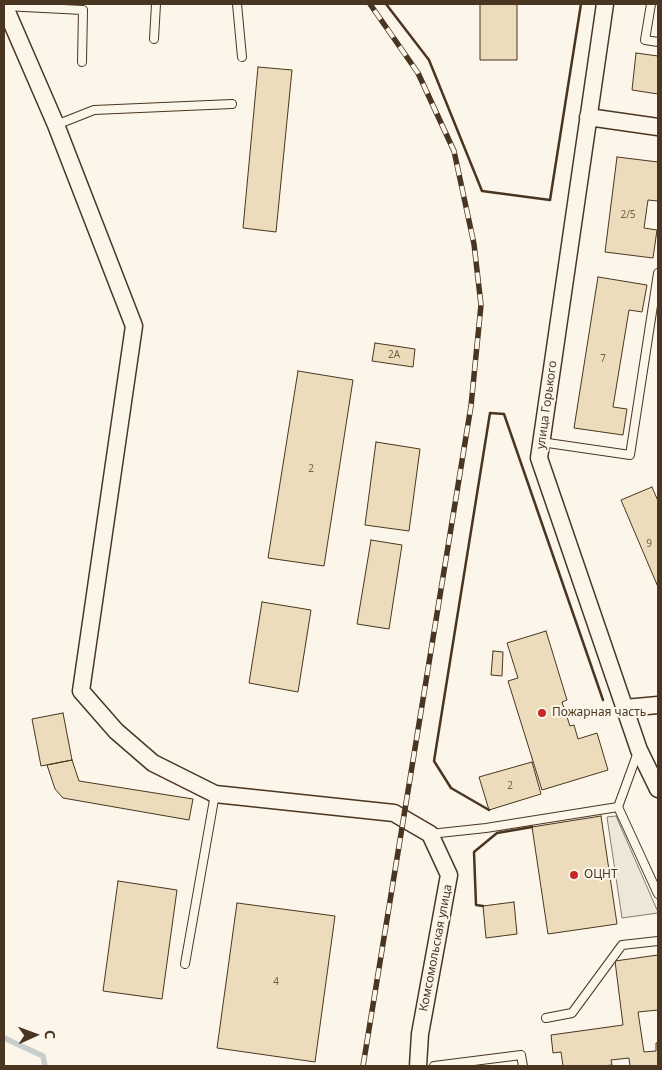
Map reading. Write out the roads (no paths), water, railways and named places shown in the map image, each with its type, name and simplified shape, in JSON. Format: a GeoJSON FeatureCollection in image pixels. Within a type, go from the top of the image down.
{"type":"FeatureCollection","features":[{"type":"Feature","properties":{"kind":"street","name":"улица Горького"},"geometry":{"type":"LineString","coordinates":[[605,4],[539,458],[639,750],[658,789]]}},
{"type":"Feature","properties":{"kind":"street"},"geometry":{"type":"LineString","coordinates":[[4,6],[56,125],[134,326],[81,691],[116,731],[153,764],[214,794],[394,812],[430,834]]}},
{"type":"Feature","properties":{"kind":"street"},"geometry":{"type":"LineString","coordinates":[[588,118],[658,127]]}},
{"type":"Feature","properties":{"kind":"street"},"geometry":{"type":"LineString","coordinates":[[625,708],[658,705]]}},
{"type":"Feature","properties":{"kind":"street","name":"Комсомольская улица"},"geometry":{"type":"LineString","coordinates":[[418,1066],[420,1034],[450,875],[430,834]]}},
{"type":"Feature","properties":{"kind":"lane"},"geometry":{"type":"LineString","coordinates":[[154,38],[156,4]]}},
{"type":"Feature","properties":{"kind":"lane"},"geometry":{"type":"LineString","coordinates":[[237,4],[242,57]]}},
{"type":"Feature","properties":{"kind":"lane"},"geometry":{"type":"LineString","coordinates":[[651,4],[645,40],[658,42]]}},
{"type":"Feature","properties":{"kind":"lane"},"geometry":{"type":"LineString","coordinates":[[4,6],[84,10],[82,62]]}},
{"type":"Feature","properties":{"kind":"lane"},"geometry":{"type":"LineString","coordinates":[[56,125],[94,110],[232,104]]}},
{"type":"Feature","properties":{"kind":"lane"},"geometry":{"type":"LineString","coordinates":[[541,442],[630,455],[658,273]]}},
{"type":"Feature","properties":{"kind":"lane"},"geometry":{"type":"LineString","coordinates":[[639,750],[618,807],[658,894]]}},
{"type":"Feature","properties":{"kind":"lane"},"geometry":{"type":"LineString","coordinates":[[185,964],[214,794]]}},
{"type":"Feature","properties":{"kind":"lane"},"geometry":{"type":"LineString","coordinates":[[430,834],[486,828],[618,807]]}},
{"type":"Feature","properties":{"kind":"lane"},"geometry":{"type":"LineString","coordinates":[[546,1018],[572,1013],[622,945],[658,941]]}},
{"type":"Feature","properties":{"kind":"lane"},"geometry":{"type":"LineString","coordinates":[[434,1066],[521,1055],[523,1066]]}},
{"type":"Feature","properties":{"kind":"waterway"},"geometry":{"type":"LineString","coordinates":[[4,1038],[43,1056],[45,1066]]}},
{"type":"Feature","properties":{"kind":"railway"},"geometry":{"type":"LineString","coordinates":[[363,1066],[471,406],[481,305],[474,244],[454,151],[418,73],[370,4]]}},
{"type":"Feature","properties":{"kind":"place","name":"Пожарная часть"},"geometry":{"type":"Point","coordinates":[542,713]}},
{"type":"Feature","properties":{"kind":"place","name":"ОЦНТ"},"geometry":{"type":"Point","coordinates":[574,875]}}]}
